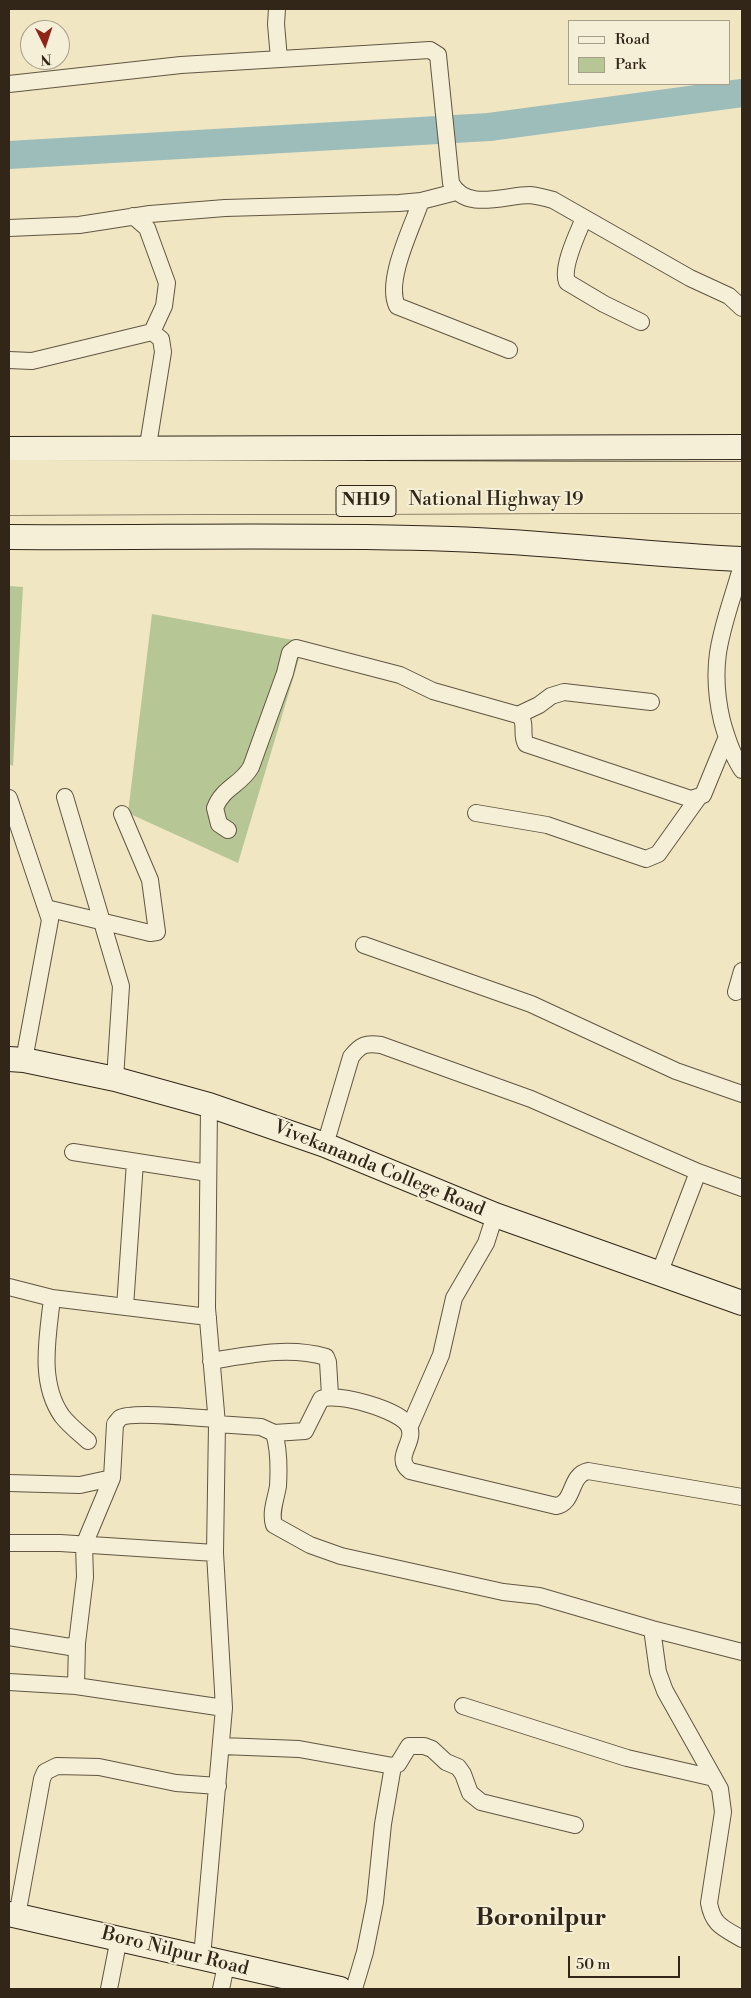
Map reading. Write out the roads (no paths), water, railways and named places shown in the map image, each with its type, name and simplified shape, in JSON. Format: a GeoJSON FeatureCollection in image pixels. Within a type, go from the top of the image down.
{"type":"FeatureCollection","features":[{"type":"Feature","properties":{"kind":"highway","name":"NH19"},"geometry":{"type":"LineString","coordinates":[[9,474],[731,487]]}},
{"type":"Feature","properties":{"kind":"highway","name":"National Highway 19"},"geometry":{"type":"LineString","coordinates":[[9,501],[731,487]]}},
{"type":"Feature","properties":{"kind":"main road"},"geometry":{"type":"LineString","coordinates":[[9,449],[742,447]]}},
{"type":"Feature","properties":{"kind":"main road"},"geometry":{"type":"LineString","coordinates":[[9,537],[248,538],[329,536],[453,539],[742,559]]}},
{"type":"Feature","properties":{"kind":"main road","name":"Vivekananda College Road"},"geometry":{"type":"LineString","coordinates":[[16,1059],[115,1079],[208,1105],[325,1145],[495,1215],[742,1303]]}},
{"type":"Feature","properties":{"kind":"main road","name":"Boro Nilpur Road"},"geometry":{"type":"LineString","coordinates":[[13,1915],[202,1957],[226,1965],[340,1989]]}},
{"type":"Feature","properties":{"kind":"street"},"geometry":{"type":"LineString","coordinates":[[277,9],[276,24],[279,59]]}},
{"type":"Feature","properties":{"kind":"street"},"geometry":{"type":"LineString","coordinates":[[9,84],[181,65],[424,49],[435,51],[438,55],[454,188],[469,198],[482,200],[529,195],[553,200],[690,278],[729,296],[742,308]]}},
{"type":"Feature","properties":{"kind":"street"},"geometry":{"type":"LineString","coordinates":[[9,228],[79,225],[133,216],[226,208],[354,205],[421,201],[454,188]]}},
{"type":"Feature","properties":{"kind":"street"},"geometry":{"type":"LineString","coordinates":[[421,201],[396,272],[393,297],[397,306],[509,350]]}},
{"type":"Feature","properties":{"kind":"street"},"geometry":{"type":"LineString","coordinates":[[133,216],[149,233],[154,251],[167,282],[164,306],[152,332]]}},
{"type":"Feature","properties":{"kind":"street"},"geometry":{"type":"LineString","coordinates":[[584,218],[567,264],[564,276],[567,282],[604,304],[641,322]]}},
{"type":"Feature","properties":{"kind":"street"},"geometry":{"type":"LineString","coordinates":[[9,360],[32,361],[152,332]]}},
{"type":"Feature","properties":{"kind":"street"},"geometry":{"type":"LineString","coordinates":[[149,439],[163,352],[160,339],[152,332]]}},
{"type":"Feature","properties":{"kind":"street"},"geometry":{"type":"LineString","coordinates":[[742,565],[724,620],[715,667],[719,708],[726,739],[742,770]]}},
{"type":"Feature","properties":{"kind":"street"},"geometry":{"type":"LineString","coordinates":[[228,830],[219,824],[215,808],[222,794],[244,778],[251,766],[292,650],[314,652],[400,675],[433,691],[518,714],[539,705],[557,693],[564,692],[651,702]]}},
{"type":"Feature","properties":{"kind":"street"},"geometry":{"type":"LineString","coordinates":[[518,714],[523,722],[523,739],[534,747],[691,799],[704,795],[726,739]]}},
{"type":"Feature","properties":{"kind":"street"},"geometry":{"type":"LineString","coordinates":[[64,797],[122,986],[115,1079]]}},
{"type":"Feature","properties":{"kind":"street"},"geometry":{"type":"LineString","coordinates":[[9,798],[50,920],[16,1059]]}},
{"type":"Feature","properties":{"kind":"street"},"geometry":{"type":"LineString","coordinates":[[476,813],[547,825],[632,856],[646,859],[658,854],[698,798]]}},
{"type":"Feature","properties":{"kind":"street"},"geometry":{"type":"LineString","coordinates":[[46,908],[155,934],[158,928],[150,880],[122,814]]}},
{"type":"Feature","properties":{"kind":"street"},"geometry":{"type":"LineString","coordinates":[[364,945],[464,982],[531,1004],[676,1071],[742,1094]]}},
{"type":"Feature","properties":{"kind":"street"},"geometry":{"type":"LineString","coordinates":[[736,992],[742,971]]}},
{"type":"Feature","properties":{"kind":"street"},"geometry":{"type":"LineString","coordinates":[[325,1145],[352,1057],[359,1047],[366,1043],[381,1045],[530,1099],[698,1172],[742,1188]]}},
{"type":"Feature","properties":{"kind":"street"},"geometry":{"type":"LineString","coordinates":[[202,1957],[224,1708],[215,1553],[216,1422],[208,1317],[208,1105]]}},
{"type":"Feature","properties":{"kind":"street"},"geometry":{"type":"LineString","coordinates":[[73,1152],[208,1173]]}},
{"type":"Feature","properties":{"kind":"street"},"geometry":{"type":"LineString","coordinates":[[125,1307],[135,1162]]}},
{"type":"Feature","properties":{"kind":"street"},"geometry":{"type":"LineString","coordinates":[[658,1274],[698,1172]]}},
{"type":"Feature","properties":{"kind":"street"},"geometry":{"type":"LineString","coordinates":[[495,1215],[486,1243],[454,1298],[441,1355],[410,1426],[411,1436],[403,1458],[406,1468],[410,1471],[556,1506],[563,1505],[566,1502],[576,1478],[588,1470],[742,1497]]}},
{"type":"Feature","properties":{"kind":"street"},"geometry":{"type":"LineString","coordinates":[[9,1287],[52,1298],[208,1317]]}},
{"type":"Feature","properties":{"kind":"street"},"geometry":{"type":"LineString","coordinates":[[52,1298],[46,1359],[48,1388],[62,1416],[88,1441]]}},
{"type":"Feature","properties":{"kind":"street"},"geometry":{"type":"LineString","coordinates":[[211,1361],[271,1352],[326,1357],[330,1395]]}},
{"type":"Feature","properties":{"kind":"street"},"geometry":{"type":"LineString","coordinates":[[76,1686],[77,1643],[85,1577],[84,1545],[112,1478],[115,1424],[121,1418],[128,1416],[173,1416],[261,1427],[274,1433],[305,1432],[321,1398],[330,1395],[367,1403],[404,1420],[410,1426]]}},
{"type":"Feature","properties":{"kind":"street"},"geometry":{"type":"LineString","coordinates":[[274,1433],[277,1443],[278,1485],[272,1517],[274,1525],[310,1545],[341,1556],[503,1592],[545,1598],[652,1629],[742,1652]]}},
{"type":"Feature","properties":{"kind":"street"},"geometry":{"type":"LineString","coordinates":[[9,1483],[80,1484],[112,1478]]}},
{"type":"Feature","properties":{"kind":"street"},"geometry":{"type":"LineString","coordinates":[[9,1543],[84,1545],[215,1553]]}},
{"type":"Feature","properties":{"kind":"street"},"geometry":{"type":"LineString","coordinates":[[652,1629],[658,1672],[665,1691],[720,1789],[723,1812],[710,1903],[712,1916],[717,1924],[742,1939]]}},
{"type":"Feature","properties":{"kind":"street"},"geometry":{"type":"LineString","coordinates":[[9,1637],[70,1647],[77,1643]]}},
{"type":"Feature","properties":{"kind":"street"},"geometry":{"type":"LineString","coordinates":[[9,1682],[76,1686],[224,1708]]}},
{"type":"Feature","properties":{"kind":"street"},"geometry":{"type":"LineString","coordinates":[[463,1706],[627,1758],[714,1778]]}},
{"type":"Feature","properties":{"kind":"street"},"geometry":{"type":"LineString","coordinates":[[222,1746],[299,1750],[393,1766],[398,1764],[409,1746],[424,1746],[458,1767],[470,1793],[481,1802],[575,1825]]}},
{"type":"Feature","properties":{"kind":"street"},"geometry":{"type":"LineString","coordinates":[[13,1915],[42,1780],[50,1768],[56,1766],[99,1767],[176,1783],[218,1786]]}},
{"type":"Feature","properties":{"kind":"street"},"geometry":{"type":"LineString","coordinates":[[354,1989],[365,1952],[375,1902],[383,1824],[393,1766]]}},
{"type":"Feature","properties":{"kind":"street"},"geometry":{"type":"LineString","coordinates":[[109,1989],[119,1938]]}},
{"type":"Feature","properties":{"kind":"street"},"geometry":{"type":"LineString","coordinates":[[221,1989],[226,1965]]}},
{"type":"Feature","properties":{"kind":"waterway"},"geometry":{"type":"LineString","coordinates":[[9,155],[489,127],[742,93]]}},
{"type":"Feature","properties":{"kind":"district","name":"Boronilpur"},"geometry":{"type":"Point","coordinates":[541,1919]}}]}
